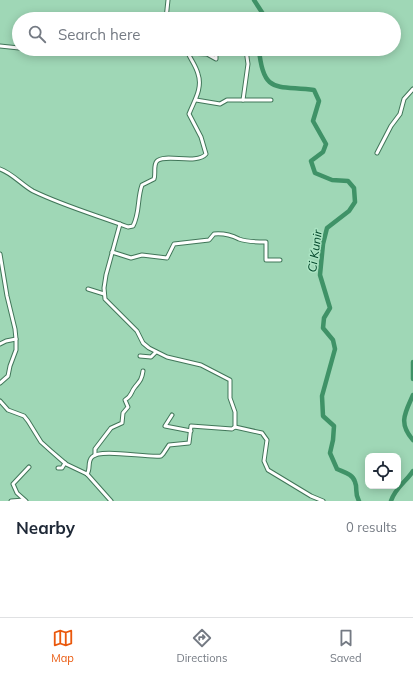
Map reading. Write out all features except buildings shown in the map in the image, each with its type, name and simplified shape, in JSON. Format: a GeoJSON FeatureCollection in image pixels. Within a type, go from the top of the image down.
{"type":"FeatureCollection","features":[{"type":"Feature","properties":{"kind":"street"},"geometry":{"type":"LineString","coordinates":[[167,12],[168,0]]}},
{"type":"Feature","properties":{"kind":"street"},"geometry":{"type":"LineString","coordinates":[[0,46],[12,47]]}},
{"type":"Feature","properties":{"kind":"street"},"geometry":{"type":"LineString","coordinates":[[0,169],[31,189],[49,198],[128,227],[134,225],[138,214],[138,194],[142,185],[154,179],[156,174],[155,165],[157,161],[170,158],[197,159],[205,156],[206,152],[203,143],[189,114],[196,100],[200,80],[190,56]]}},
{"type":"Feature","properties":{"kind":"street"},"geometry":{"type":"LineString","coordinates":[[208,56],[216,59],[216,56]]}},
{"type":"Feature","properties":{"kind":"street"},"geometry":{"type":"LineString","coordinates":[[243,100],[248,64],[247,56]]}},
{"type":"Feature","properties":{"kind":"street"},"geometry":{"type":"LineString","coordinates":[[377,153],[391,126],[400,114],[404,100],[413,89]]}},
{"type":"Feature","properties":{"kind":"street"},"geometry":{"type":"LineString","coordinates":[[196,100],[220,104],[227,100],[271,100]]}},
{"type":"Feature","properties":{"kind":"street"},"geometry":{"type":"LineString","coordinates":[[120,224],[106,275],[104,294],[105,299],[135,330],[143,343],[156,352],[176,360],[202,365],[230,380],[230,398],[235,412],[235,427]]}},
{"type":"Feature","properties":{"kind":"street"},"geometry":{"type":"LineString","coordinates":[[112,252],[131,258],[142,255],[167,258],[174,244],[208,240],[214,234],[223,234],[235,236],[240,239],[266,242],[266,260],[280,260]]}},
{"type":"Feature","properties":{"kind":"street"},"geometry":{"type":"LineString","coordinates":[[0,254],[16,339],[16,350],[8,376],[0,383]]}},
{"type":"Feature","properties":{"kind":"street"},"geometry":{"type":"LineString","coordinates":[[88,289],[104,294]]}},
{"type":"Feature","properties":{"kind":"street"},"geometry":{"type":"LineString","coordinates":[[0,344],[16,339]]}},
{"type":"Feature","properties":{"kind":"street"},"geometry":{"type":"LineString","coordinates":[[140,356],[151,357],[156,352]]}},
{"type":"Feature","properties":{"kind":"street"},"geometry":{"type":"LineString","coordinates":[[95,455],[95,449],[111,428],[122,423],[123,413],[128,407],[125,400],[131,396],[135,387],[141,380],[143,372]]}},
{"type":"Feature","properties":{"kind":"street"},"geometry":{"type":"LineString","coordinates":[[0,401],[8,410],[24,416],[41,442],[65,463],[87,474],[111,501]]}},
{"type":"Feature","properties":{"kind":"street"},"geometry":{"type":"LineString","coordinates":[[172,416],[165,426],[191,431]]}},
{"type":"Feature","properties":{"kind":"street"},"geometry":{"type":"LineString","coordinates":[[87,474],[89,472],[91,458],[95,455],[107,453],[161,456],[169,444],[188,443],[191,431],[190,427],[232,429],[235,427],[265,435],[267,440],[264,461],[268,470],[310,496],[323,501]]}},
{"type":"Feature","properties":{"kind":"street"},"geometry":{"type":"LineString","coordinates":[[58,468],[62,468],[65,463]]}},
{"type":"Feature","properties":{"kind":"street"},"geometry":{"type":"LineString","coordinates":[[25,500],[17,493],[13,484],[29,468]]}},
{"type":"Feature","properties":{"kind":"street"},"geometry":{"type":"LineString","coordinates":[[11,501],[25,500]]}},
{"type":"Feature","properties":{"kind":"waterway","name":"Ci Kunir"},"geometry":{"type":"LineString","coordinates":[[254,0],[262,12]]}},
{"type":"Feature","properties":{"kind":"waterway","name":"Ci Kunir"},"geometry":{"type":"LineString","coordinates":[[260,56],[264,74],[268,81],[274,85],[314,90],[319,101],[313,121],[326,144],[323,152],[311,161],[315,173],[332,180],[348,181],[354,188],[355,202],[349,211],[327,228],[323,244],[320,275],[330,308],[324,318],[323,328],[333,340],[335,349],[322,396],[323,416],[334,426],[330,453],[337,469],[348,474],[354,479],[359,501]]}},
{"type":"Feature","properties":{"kind":"waterway"},"geometry":{"type":"LineString","coordinates":[[413,362],[413,379]]}},
{"type":"Feature","properties":{"kind":"waterway"},"geometry":{"type":"LineString","coordinates":[[413,395],[404,418],[404,423],[408,434],[413,440]]}},
{"type":"Feature","properties":{"kind":"waterway"},"geometry":{"type":"LineString","coordinates":[[391,501],[395,492],[413,471]]}}]}
